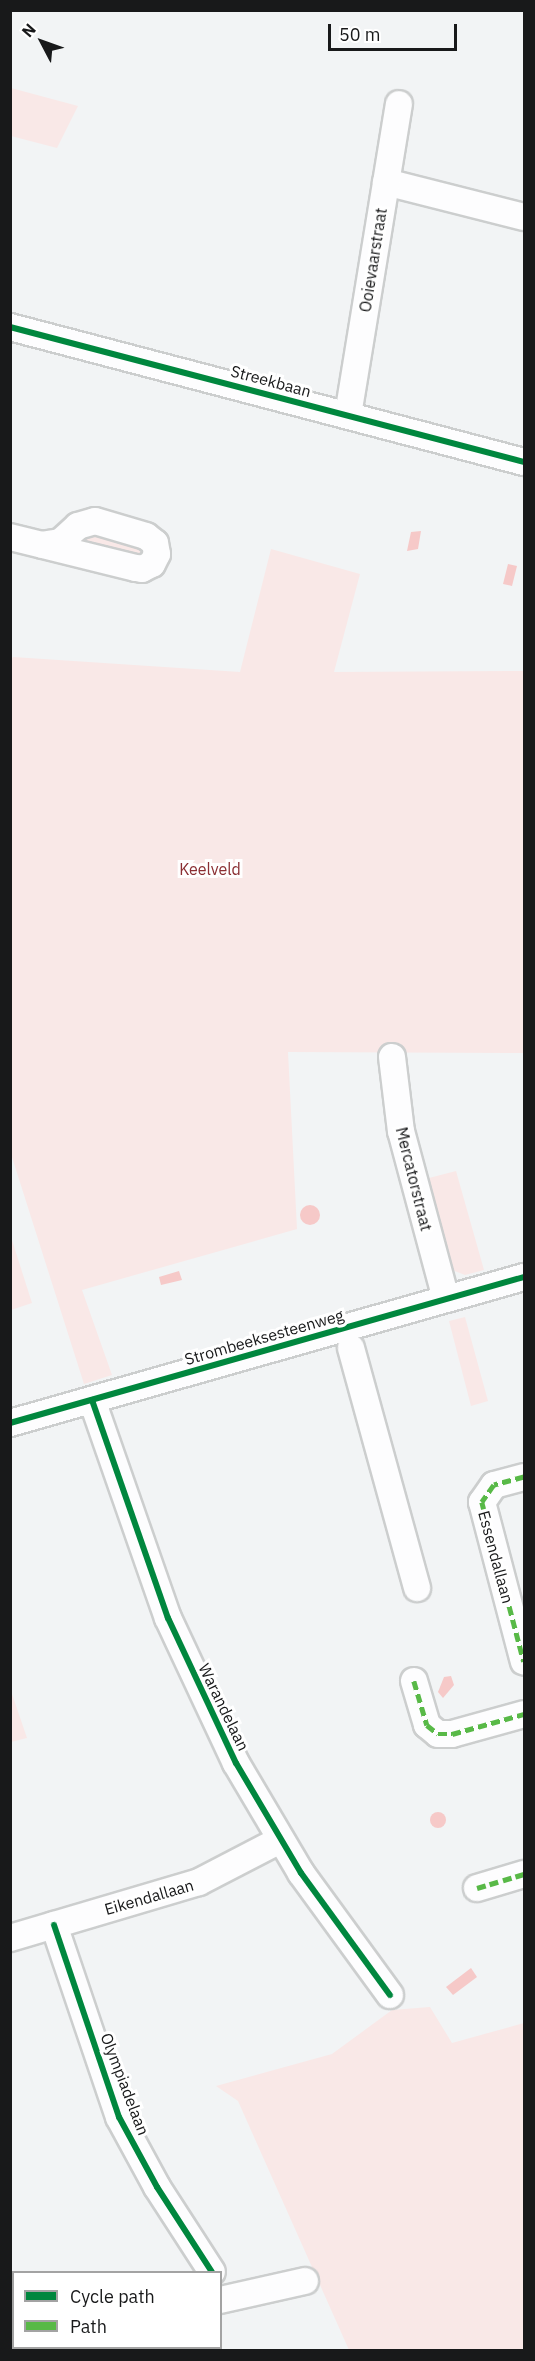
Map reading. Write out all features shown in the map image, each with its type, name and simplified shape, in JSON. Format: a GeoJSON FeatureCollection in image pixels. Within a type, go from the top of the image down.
{"type":"FeatureCollection","features":[{"type":"Feature","properties":{"kind":"street","name":"Ooievaarstraat"},"geometry":{"type":"LineString","coordinates":[[348,415],[399,104]]}},
{"type":"Feature","properties":{"kind":"street"},"geometry":{"type":"LineString","coordinates":[[386,182],[525,217]]}},
{"type":"Feature","properties":{"kind":"street","name":"Streekbaan"},"geometry":{"type":"LineString","coordinates":[[10,327],[525,462]]}},
{"type":"Feature","properties":{"kind":"street"},"geometry":{"type":"LineString","coordinates":[[10,537],[42,545]]}},
{"type":"Feature","properties":{"kind":"street","name":"Mercatorstraat"},"geometry":{"type":"LineString","coordinates":[[392,1058],[401,1131],[446,1299]]}},
{"type":"Feature","properties":{"kind":"street","name":"Strombeeksesteenweg"},"geometry":{"type":"LineString","coordinates":[[10,1423],[525,1277]]}},
{"type":"Feature","properties":{"kind":"street"},"geometry":{"type":"LineString","coordinates":[[351,1348],[417,1588]]}},
{"type":"Feature","properties":{"kind":"street","name":"Warandelaan"},"geometry":{"type":"LineString","coordinates":[[92,1400],[144,1558],[180,1648],[236,1763],[280,1840],[390,1995]]}},
{"type":"Feature","properties":{"kind":"street","name":"Essendallaan"},"geometry":{"type":"LineString","coordinates":[[525,1477],[494,1485],[482,1502],[525,1662]]}},
{"type":"Feature","properties":{"kind":"street"},"geometry":{"type":"LineString","coordinates":[[414,1681],[428,1725],[438,1734],[452,1734],[525,1714]]}},
{"type":"Feature","properties":{"kind":"street","name":"Eikendallaan"},"geometry":{"type":"LineString","coordinates":[[10,1938],[206,1880],[280,1840]]}},
{"type":"Feature","properties":{"kind":"street"},"geometry":{"type":"LineString","coordinates":[[477,1888],[525,1874]]}},
{"type":"Feature","properties":{"kind":"street","name":"Olympiadelaan"},"geometry":{"type":"LineString","coordinates":[[54,1925],[119,2117],[157,2187],[211,2271]]}},
{"type":"Feature","properties":{"kind":"street"},"geometry":{"type":"LineString","coordinates":[[222,2295],[305,2281]]}},
{"type":"Feature","properties":{"kind":"green space"},"geometry":{"type":"Polygon","coordinates":[[[11,88],[78,106],[57,148],[11,136],[11,88]]]}},
{"type":"Feature","properties":{"kind":"green space"},"geometry":{"type":"Polygon","coordinates":[[[86,531],[142,542],[145,560],[83,543],[86,531]]]}},
{"type":"Feature","properties":{"kind":"green space","name":"Keelveld"},"geometry":{"type":"Polygon","coordinates":[[[271,549],[360,574],[334,672],[524,671],[524,1053],[288,1052],[297,1229],[82,1290],[112,1375],[84,1384],[11,1154],[10,662],[13,657],[240,672],[271,549]]]}},
{"type":"Feature","properties":{"kind":"green space"},"geometry":{"type":"Polygon","coordinates":[[[456,1171],[484,1270],[465,1275],[452,1270],[429,1178],[456,1171]]]}},
{"type":"Feature","properties":{"kind":"green space"},"geometry":{"type":"Polygon","coordinates":[[[11,1237],[32,1303],[10,1310],[11,1237]]]}},
{"type":"Feature","properties":{"kind":"green space"},"geometry":{"type":"Polygon","coordinates":[[[465,1317],[488,1401],[471,1406],[449,1321],[465,1317]]]}},
{"type":"Feature","properties":{"kind":"green space"},"geometry":{"type":"Polygon","coordinates":[[[10,1691],[27,1738],[11,1742],[10,1691]]]}},
{"type":"Feature","properties":{"kind":"green space"},"geometry":{"type":"Polygon","coordinates":[[[430,2007],[452,2043],[524,2023],[524,2350],[349,2350],[238,2101],[216,2086],[332,2054],[392,2010],[430,2007]]]}},
{"type":"Feature","properties":{"kind":"shaded area"},"geometry":{"type":"Polygon","coordinates":[[[421,531],[418,549],[407,551],[411,532],[421,531]]]}},
{"type":"Feature","properties":{"kind":"shaded area"},"geometry":{"type":"Polygon","coordinates":[[[508,564],[517,566],[512,586],[503,584],[508,564]]]}},
{"type":"Feature","properties":{"kind":"shaded area"},"geometry":{"type":"Polygon","coordinates":[[[310,1205],[317,1208],[320,1215],[317,1222],[310,1225],[303,1222],[300,1215],[303,1208],[310,1205]]]}},
{"type":"Feature","properties":{"kind":"shaded area"},"geometry":{"type":"Polygon","coordinates":[[[179,1271],[182,1280],[161,1285],[159,1277],[179,1271]]]}},
{"type":"Feature","properties":{"kind":"shaded area"},"geometry":{"type":"Polygon","coordinates":[[[451,1676],[454,1685],[443,1698],[438,1692],[444,1677],[451,1676]]]}},
{"type":"Feature","properties":{"kind":"shaded area"},"geometry":{"type":"Polygon","coordinates":[[[438,1812],[446,1820],[438,1828],[430,1820],[438,1812]]]}},
{"type":"Feature","properties":{"kind":"shaded area"},"geometry":{"type":"Polygon","coordinates":[[[471,1968],[477,1977],[453,1995],[446,1987],[471,1968]]]}},
{"type":"Feature","properties":{"kind":"marked path"},"geometry":{"type":"LineString","coordinates":[[524,1477],[494,1485],[482,1502],[524,1662]]}},
{"type":"Feature","properties":{"kind":"marked path"},"geometry":{"type":"LineString","coordinates":[[414,1681],[427,1725],[438,1734],[452,1734],[524,1714]]}},
{"type":"Feature","properties":{"kind":"marked path"},"geometry":{"type":"LineString","coordinates":[[477,1888],[524,1874]]}},
{"type":"Feature","properties":{"kind":"cycle path"},"geometry":{"type":"LineString","coordinates":[[10,327],[524,462]]}},
{"type":"Feature","properties":{"kind":"cycle path"},"geometry":{"type":"LineString","coordinates":[[10,1423],[524,1277]]}},
{"type":"Feature","properties":{"kind":"cycle path"},"geometry":{"type":"LineString","coordinates":[[92,1400],[168,1618],[236,1763],[301,1873],[390,1995]]}},
{"type":"Feature","properties":{"kind":"cycle path"},"geometry":{"type":"LineString","coordinates":[[54,1925],[119,2117],[157,2187],[211,2271]]}}]}
